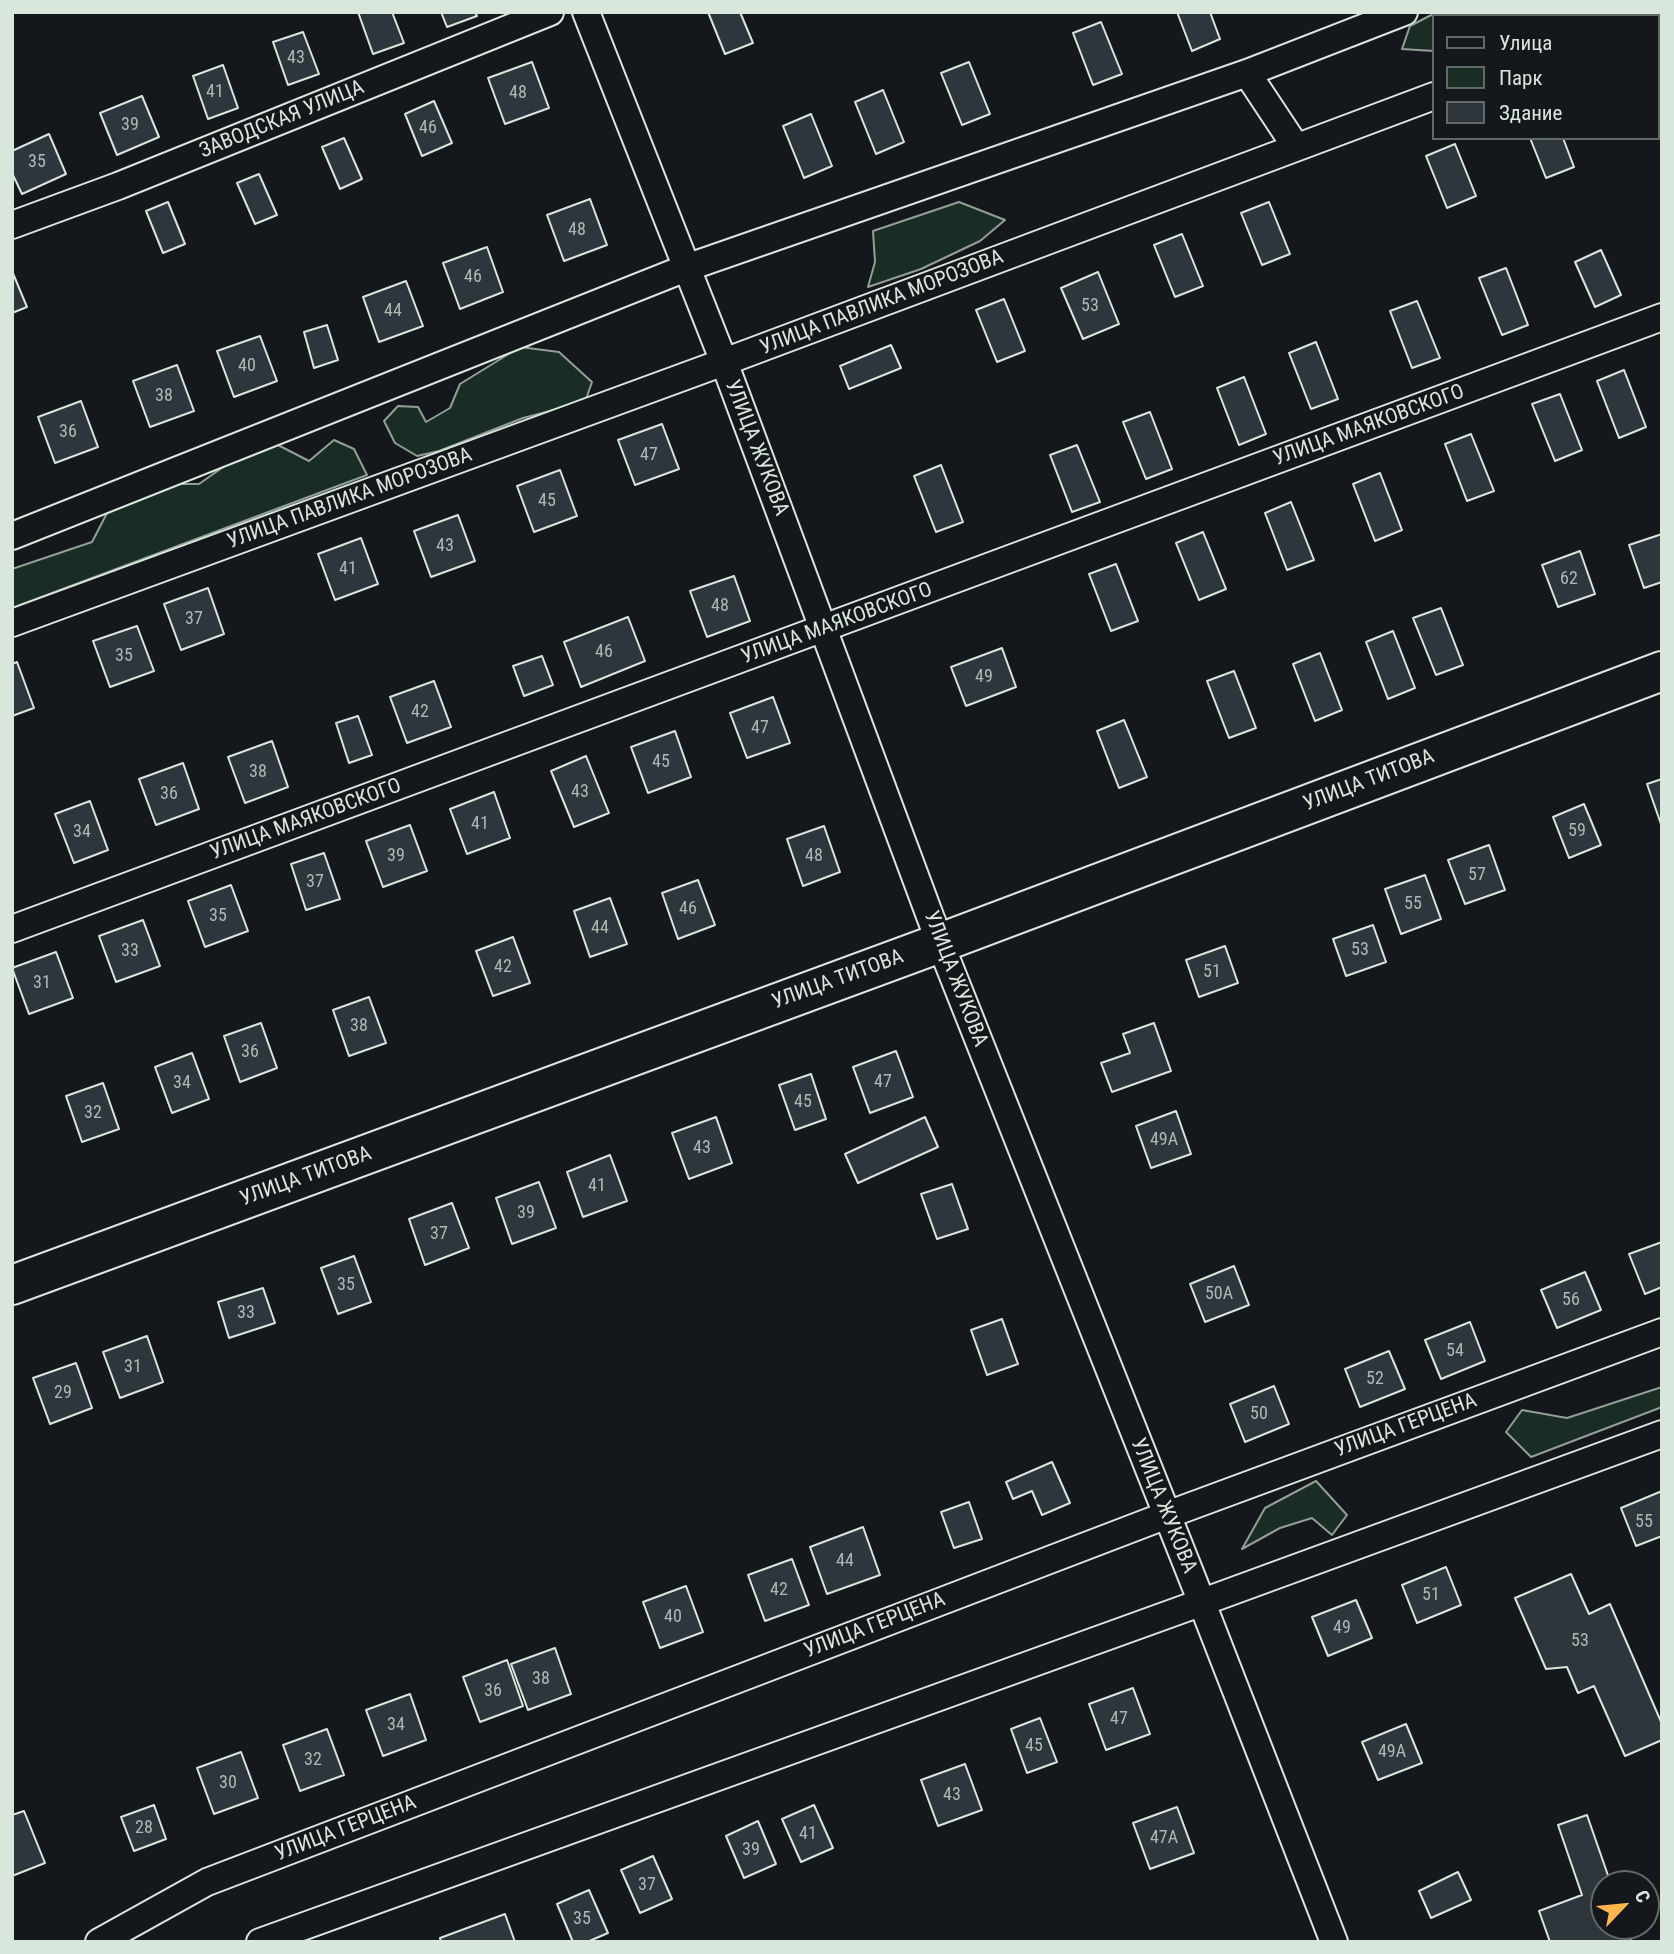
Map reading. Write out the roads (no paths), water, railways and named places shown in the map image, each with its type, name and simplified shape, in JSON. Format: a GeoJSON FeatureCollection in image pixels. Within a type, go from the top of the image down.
{"type":"FeatureCollection","features":[{"type":"Feature","properties":{"kind":"main road","name":"УЛИЦА ТИТОВА"},"geometry":{"type":"LineString","coordinates":[[12,1285],[940,943],[1662,671]]}},
{"type":"Feature","properties":{"kind":"street","name":"ЗАВОДСКАЯ УЛИЦА"},"geometry":{"type":"LineString","coordinates":[[12,225],[118,186],[550,12]]}},
{"type":"Feature","properties":{"kind":"street","name":"УЛИЦА ЖУКОВА"},"geometry":{"type":"LineString","coordinates":[[586,12],[724,362],[940,943],[1334,1942]]}},
{"type":"Feature","properties":{"kind":"street"},"geometry":{"type":"LineString","coordinates":[[12,536],[686,268],[1247,73],[1404,12]]}},
{"type":"Feature","properties":{"kind":"street"},"geometry":{"type":"LineString","coordinates":[[1247,73],[1296,147]]}},
{"type":"Feature","properties":{"kind":"street","name":"УЛИЦА ПАВЛИКА МОРОЗОВА"},"geometry":{"type":"LineString","coordinates":[[12,623],[724,362],[1432,97]]}},
{"type":"Feature","properties":{"kind":"street","name":"УЛИЦА МАЯКОВСКОГО"},"geometry":{"type":"LineString","coordinates":[[12,929],[1662,317]]}},
{"type":"Feature","properties":{"kind":"street","name":"УЛИЦА ГЕРЦЕНА"},"geometry":{"type":"LineString","coordinates":[[99,1942],[207,1882],[1167,1515],[1662,1332]]}},
{"type":"Feature","properties":{"kind":"street"},"geometry":{"type":"LineString","coordinates":[[260,1942],[1662,1434]]}}]}
